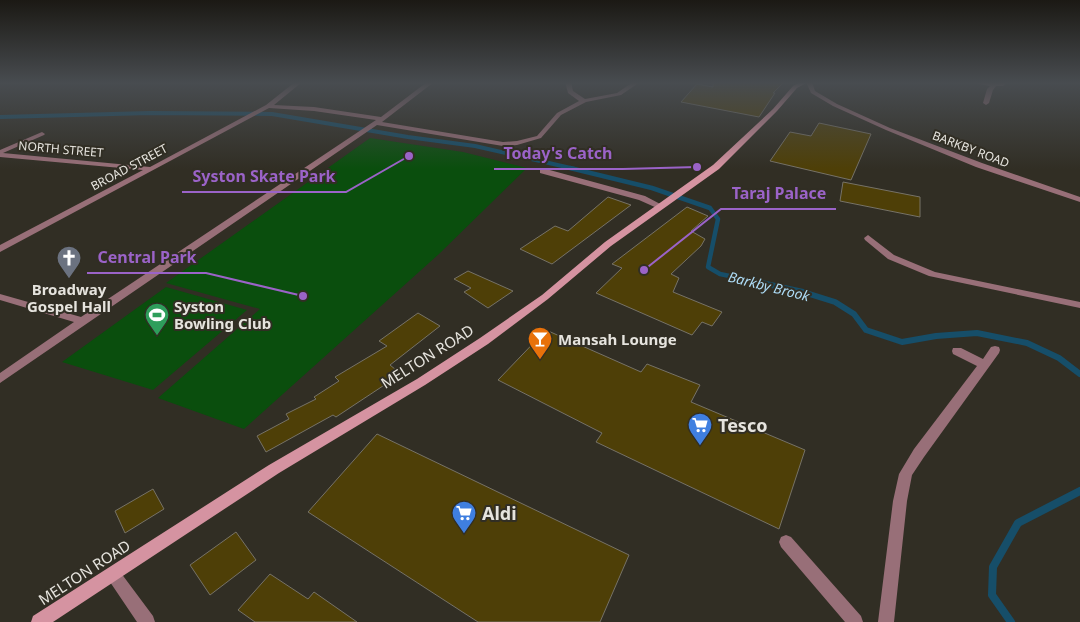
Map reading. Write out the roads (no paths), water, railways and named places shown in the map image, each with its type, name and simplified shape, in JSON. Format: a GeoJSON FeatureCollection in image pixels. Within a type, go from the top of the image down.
{"type":"FeatureCollection","features":[{"type":"Feature","properties":{"kind":"street","name":"BROAD STREET"},"geometry":{"type":"LineString","coordinates":[[0,248],[259,111]]}},
{"type":"Feature","properties":{"kind":"street"},"geometry":{"type":"LineString","coordinates":[[323,111],[376,123],[503,144],[517,143],[538,137],[559,114],[565,111]]}},
{"type":"Feature","properties":{"kind":"street"},"geometry":{"type":"LineString","coordinates":[[0,379],[82,321],[394,111]]}},
{"type":"Feature","properties":{"kind":"street","name":"MELTON ROAD"},"geometry":{"type":"LineString","coordinates":[[39,622],[274,469],[421,382],[484,341],[545,298],[608,244],[716,167],[774,111]]}},
{"type":"Feature","properties":{"kind":"street","name":"BARKBY ROAD"},"geometry":{"type":"LineString","coordinates":[[848,111],[979,165],[1080,200]]}},
{"type":"Feature","properties":{"kind":"street"},"geometry":{"type":"LineString","coordinates":[[0,154],[42,134]]}},
{"type":"Feature","properties":{"kind":"street","name":"NORTH STREET"},"geometry":{"type":"LineString","coordinates":[[0,154],[150,168]]}},
{"type":"Feature","properties":{"kind":"street"},"geometry":{"type":"LineString","coordinates":[[543,171],[663,204]]}},
{"type":"Feature","properties":{"kind":"street"},"geometry":{"type":"LineString","coordinates":[[868,238],[891,258],[932,274],[1080,305]]}},
{"type":"Feature","properties":{"kind":"street"},"geometry":{"type":"LineString","coordinates":[[0,298],[82,321]]}},
{"type":"Feature","properties":{"kind":"street"},"geometry":{"type":"LineString","coordinates":[[886,622],[900,501],[906,474],[919,452],[994,350]]}},
{"type":"Feature","properties":{"kind":"street"},"geometry":{"type":"LineString","coordinates":[[956,351],[984,364]]}},
{"type":"Feature","properties":{"kind":"street"},"geometry":{"type":"LineString","coordinates":[[786,542],[855,622]]}},
{"type":"Feature","properties":{"kind":"street"},"geometry":{"type":"LineString","coordinates":[[113,574],[147,622]]}},
{"type":"Feature","properties":{"kind":"waterway","name":"Barkby Brook"},"geometry":{"type":"LineString","coordinates":[[0,117],[150,113],[272,114],[408,137],[475,146],[575,169]]}},
{"type":"Feature","properties":{"kind":"waterway","name":"Barkby Brook"},"geometry":{"type":"LineString","coordinates":[[570,168],[652,188],[710,208],[718,219],[708,267],[720,274],[758,282]]}},
{"type":"Feature","properties":{"kind":"waterway","name":"Barkby Brook"},"geometry":{"type":"LineString","coordinates":[[753,281],[803,292],[835,302],[854,314],[866,330],[902,342],[936,336],[977,333],[1027,343],[1059,358],[1080,374]]}},
{"type":"Feature","properties":{"kind":"waterway","name":"Barkby Brook"},"geometry":{"type":"LineString","coordinates":[[1011,622],[992,595],[993,567],[1018,523],[1080,491]]}},
{"type":"Feature","properties":{"kind":"place","name":"Syston Skate Park"},"geometry":{"type":"Point","coordinates":[409,156]}},
{"type":"Feature","properties":{"kind":"place","name":"Today's Catch"},"geometry":{"type":"Point","coordinates":[697,167]}},
{"type":"Feature","properties":{"kind":"place","name":"Taraj Palace"},"geometry":{"type":"Point","coordinates":[644,270]}},
{"type":"Feature","properties":{"kind":"place","name":"Broadway Gospel Hall"},"geometry":{"type":"Point","coordinates":[69,279]}},
{"type":"Feature","properties":{"kind":"place","name":"Central Park"},"geometry":{"type":"Point","coordinates":[303,296]}},
{"type":"Feature","properties":{"kind":"place","name":"Syston Bowling Club"},"geometry":{"type":"Point","coordinates":[157,336]}},
{"type":"Feature","properties":{"kind":"place","name":"Mansah Lounge"},"geometry":{"type":"Point","coordinates":[540,360]}},
{"type":"Feature","properties":{"kind":"place","name":"Tesco"},"geometry":{"type":"Point","coordinates":[700,446]}},
{"type":"Feature","properties":{"kind":"place","name":"Aldi"},"geometry":{"type":"Point","coordinates":[464,534]}}]}
